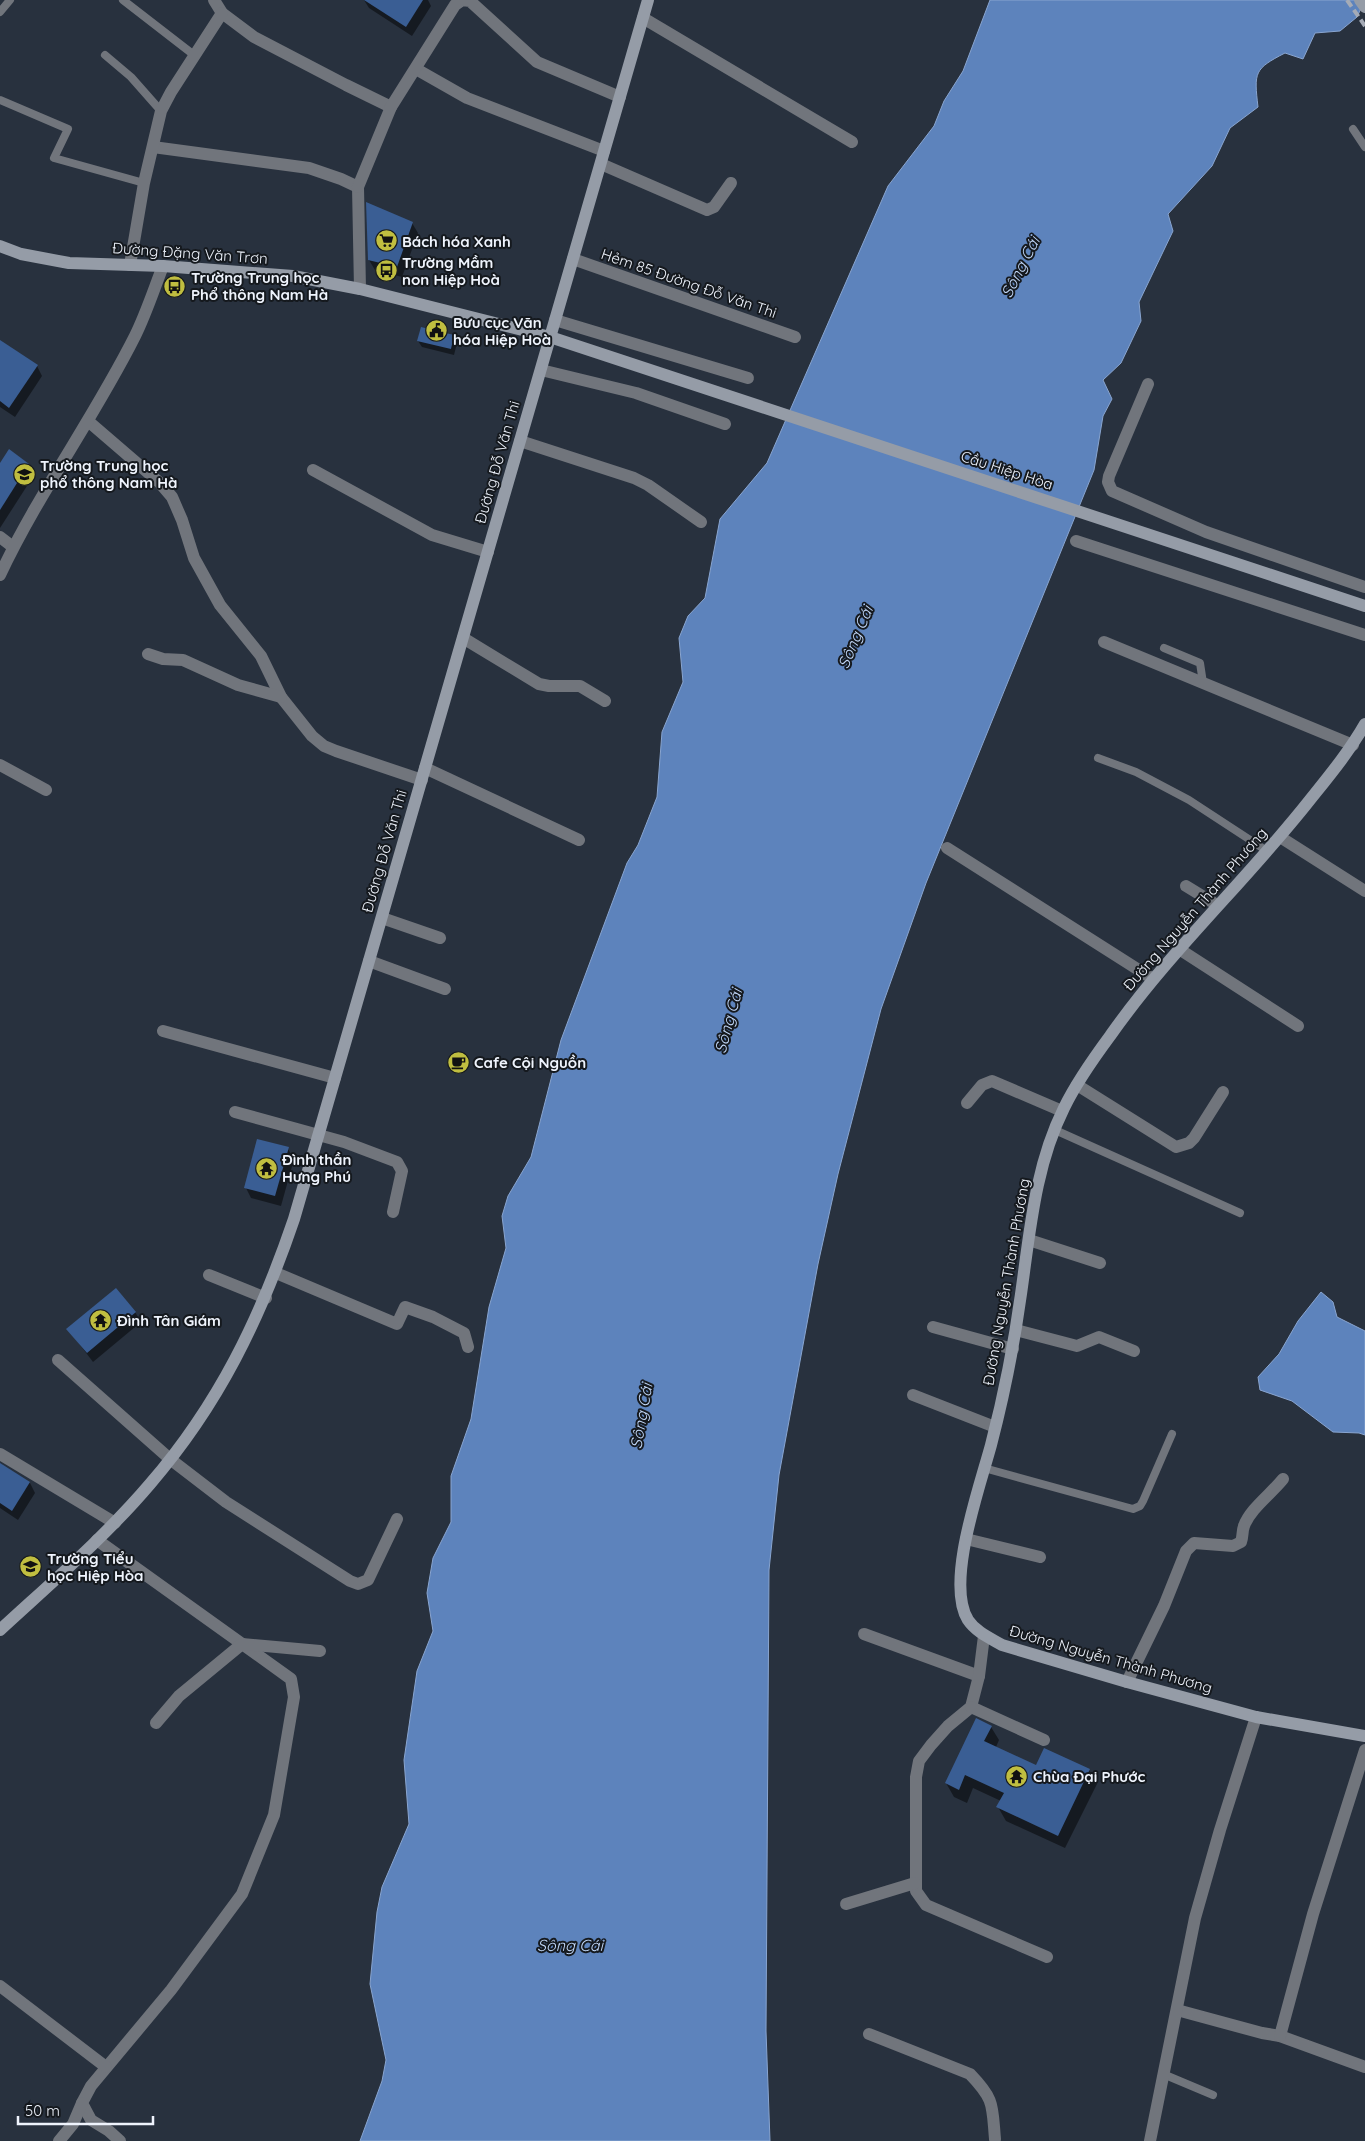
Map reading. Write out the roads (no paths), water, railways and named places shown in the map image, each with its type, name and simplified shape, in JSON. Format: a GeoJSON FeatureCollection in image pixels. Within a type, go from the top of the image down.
{"type":"FeatureCollection","features":[{"type":"Feature","properties":{"kind":"main road","name":"Đường Đỗ Văn Thi"},"geometry":{"type":"LineString","coordinates":[[0,1630],[97,1540],[150,1485],[217,1392],[240,1351],[276,1273],[294,1219],[382,918],[648,0]]}},
{"type":"Feature","properties":{"kind":"main road"},"geometry":{"type":"LineString","coordinates":[[1360,0],[1365,7]]}},
{"type":"Feature","properties":{"kind":"main road","name":"Đường Đặng Văn Trơn"},"geometry":{"type":"LineString","coordinates":[[0,246],[20,254],[69,263],[163,266],[293,276],[360,288],[550,336],[639,365]]}},
{"type":"Feature","properties":{"kind":"main road","name":"Cầu Hiệp Hòa"},"geometry":{"type":"LineString","coordinates":[[639,365],[1365,606]]}},
{"type":"Feature","properties":{"kind":"main road","name":"Đường Nguyễn Thành Phương"},"geometry":{"type":"LineString","coordinates":[[1365,724],[1352,745],[1280,837],[1153,978],[1127,1012],[1077,1085],[1062,1111],[1038,1182],[1013,1350],[966,1539],[960,1589],[961,1602],[970,1622],[984,1636],[1012,1649],[1256,1717],[1365,1736]]}},
{"type":"Feature","properties":{"kind":"street"},"geometry":{"type":"LineString","coordinates":[[214,0],[222,13],[254,36],[391,107]]}},
{"type":"Feature","properties":{"kind":"street"},"geometry":{"type":"LineString","coordinates":[[360,288],[358,187],[391,107],[455,5],[462,0],[470,1],[537,62],[620,98]]}},
{"type":"Feature","properties":{"kind":"street"},"geometry":{"type":"LineString","coordinates":[[130,265],[144,183],[161,111],[194,54],[222,13]]}},
{"type":"Feature","properties":{"kind":"street"},"geometry":{"type":"LineString","coordinates":[[643,18],[852,142]]}},
{"type":"Feature","properties":{"kind":"street"},"geometry":{"type":"LineString","coordinates":[[416,69],[466,98],[604,151]]}},
{"type":"Feature","properties":{"kind":"street"},"geometry":{"type":"LineString","coordinates":[[153,147],[309,168],[358,187]]}},
{"type":"Feature","properties":{"kind":"street"},"geometry":{"type":"LineString","coordinates":[[600,164],[706,210],[714,207],[732,183]]}},
{"type":"Feature","properties":{"kind":"street","name":"Hẻm 85 Đường Đỗ Văn Thi"},"geometry":{"type":"LineString","coordinates":[[573,259],[795,337]]}},
{"type":"Feature","properties":{"kind":"street"},"geometry":{"type":"LineString","coordinates":[[0,574],[13,546],[88,421],[135,336],[163,266]]}},
{"type":"Feature","properties":{"kind":"street"},"geometry":{"type":"LineString","coordinates":[[555,320],[748,378]]}},
{"type":"Feature","properties":{"kind":"street"},"geometry":{"type":"LineString","coordinates":[[541,370],[636,393],[725,424]]}},
{"type":"Feature","properties":{"kind":"street"},"geometry":{"type":"LineString","coordinates":[[1148,384],[1109,476],[1109,486],[1112,491],[1206,532],[1365,587]]}},
{"type":"Feature","properties":{"kind":"street"},"geometry":{"type":"LineString","coordinates":[[88,421],[160,483],[172,497],[182,520],[194,558],[220,606],[261,656],[281,697],[312,736],[324,746],[423,774],[579,840]]}},
{"type":"Feature","properties":{"kind":"street"},"geometry":{"type":"LineString","coordinates":[[520,442],[634,478],[648,485],[701,522]]}},
{"type":"Feature","properties":{"kind":"street"},"geometry":{"type":"LineString","coordinates":[[313,470],[432,535],[488,552]]}},
{"type":"Feature","properties":{"kind":"street"},"geometry":{"type":"LineString","coordinates":[[0,537],[13,546]]}},
{"type":"Feature","properties":{"kind":"street"},"geometry":{"type":"LineString","coordinates":[[1076,541],[1365,634]]}},
{"type":"Feature","properties":{"kind":"street"},"geometry":{"type":"LineString","coordinates":[[463,638],[539,684],[549,686],[580,686],[605,701]]}},
{"type":"Feature","properties":{"kind":"street"},"geometry":{"type":"LineString","coordinates":[[1104,642],[1352,745]]}},
{"type":"Feature","properties":{"kind":"street"},"geometry":{"type":"LineString","coordinates":[[148,654],[163,659],[183,660],[238,685],[281,697]]}},
{"type":"Feature","properties":{"kind":"street"},"geometry":{"type":"LineString","coordinates":[[0,765],[46,790]]}},
{"type":"Feature","properties":{"kind":"street"},"geometry":{"type":"LineString","coordinates":[[1280,837],[1365,891]]}},
{"type":"Feature","properties":{"kind":"street"},"geometry":{"type":"LineString","coordinates":[[947,848],[1153,978]]}},
{"type":"Feature","properties":{"kind":"street"},"geometry":{"type":"LineString","coordinates":[[1186,886],[1217,905]]}},
{"type":"Feature","properties":{"kind":"street"},"geometry":{"type":"LineString","coordinates":[[382,918],[440,938]]}},
{"type":"Feature","properties":{"kind":"street"},"geometry":{"type":"LineString","coordinates":[[1179,949],[1298,1026]]}},
{"type":"Feature","properties":{"kind":"street"},"geometry":{"type":"LineString","coordinates":[[369,961],[445,989]]}},
{"type":"Feature","properties":{"kind":"street"},"geometry":{"type":"LineString","coordinates":[[163,1031],[335,1078]]}},
{"type":"Feature","properties":{"kind":"street"},"geometry":{"type":"LineString","coordinates":[[967,1103],[982,1085],[992,1081],[1062,1111]]}},
{"type":"Feature","properties":{"kind":"street"},"geometry":{"type":"LineString","coordinates":[[1077,1085],[1176,1147],[1189,1143],[1194,1138],[1223,1092]]}},
{"type":"Feature","properties":{"kind":"street"},"geometry":{"type":"LineString","coordinates":[[235,1112],[344,1142],[397,1162],[402,1170],[393,1212]]}},
{"type":"Feature","properties":{"kind":"street"},"geometry":{"type":"LineString","coordinates":[[1029,1240],[1100,1262]]}},
{"type":"Feature","properties":{"kind":"street"},"geometry":{"type":"LineString","coordinates":[[276,1273],[398,1324],[405,1307],[433,1317],[464,1333],[468,1347]]}},
{"type":"Feature","properties":{"kind":"street"},"geometry":{"type":"LineString","coordinates":[[209,1275],[266,1298]]}},
{"type":"Feature","properties":{"kind":"street"},"geometry":{"type":"LineString","coordinates":[[933,1327],[1013,1350]]}},
{"type":"Feature","properties":{"kind":"street"},"geometry":{"type":"LineString","coordinates":[[1016,1330],[1077,1346],[1099,1337],[1134,1351]]}},
{"type":"Feature","properties":{"kind":"street"},"geometry":{"type":"LineString","coordinates":[[58,1360],[170,1459],[226,1502],[340,1575],[358,1584],[368,1580],[374,1573],[397,1519]]}},
{"type":"Feature","properties":{"kind":"street"},"geometry":{"type":"LineString","coordinates":[[913,1395],[995,1427]]}},
{"type":"Feature","properties":{"kind":"street"},"geometry":{"type":"LineString","coordinates":[[0,1454],[115,1522]]}},
{"type":"Feature","properties":{"kind":"street"},"geometry":{"type":"LineString","coordinates":[[1127,1682],[1155,1626],[1188,1548],[1194,1543],[1233,1546],[1241,1542],[1243,1527],[1252,1512],[1266,1500],[1283,1480]]}},
{"type":"Feature","properties":{"kind":"street"},"geometry":{"type":"LineString","coordinates":[[966,1539],[1040,1557]]}},
{"type":"Feature","properties":{"kind":"street"},"geometry":{"type":"LineString","coordinates":[[59,2141],[73,2124],[90,2086],[171,1990],[242,1894],[274,1815],[294,1697],[291,1680],[97,1540]]}},
{"type":"Feature","properties":{"kind":"street"},"geometry":{"type":"LineString","coordinates":[[864,1634],[979,1676]]}},
{"type":"Feature","properties":{"kind":"street"},"geometry":{"type":"LineString","coordinates":[[984,1636],[979,1676],[970,1707],[939,1735],[919,1761],[916,1777],[915,1883],[918,1897],[926,1905],[1047,1957]]}},
{"type":"Feature","properties":{"kind":"street"},"geometry":{"type":"LineString","coordinates":[[156,1723],[179,1696],[242,1644],[320,1651]]}},
{"type":"Feature","properties":{"kind":"street"},"geometry":{"type":"LineString","coordinates":[[970,1707],[1044,1740]]}},
{"type":"Feature","properties":{"kind":"street"},"geometry":{"type":"LineString","coordinates":[[1150,2141],[1195,1918],[1220,1830],[1256,1717]]}},
{"type":"Feature","properties":{"kind":"street"},"geometry":{"type":"LineString","coordinates":[[1280,2036],[1313,1914],[1365,1750]]}},
{"type":"Feature","properties":{"kind":"street"},"geometry":{"type":"LineString","coordinates":[[846,1904],[915,1883]]}},
{"type":"Feature","properties":{"kind":"street"},"geometry":{"type":"LineString","coordinates":[[0,1986],[106,2068]]}},
{"type":"Feature","properties":{"kind":"street"},"geometry":{"type":"LineString","coordinates":[[1177,2010],[1280,2036],[1365,2067]]}},
{"type":"Feature","properties":{"kind":"street"},"geometry":{"type":"LineString","coordinates":[[869,2034],[970,2074],[991,2101],[995,2140]]}},
{"type":"Feature","properties":{"kind":"street"},"geometry":{"type":"LineString","coordinates":[[82,2104],[91,2120],[109,2131],[120,2141]]}},
{"type":"Feature","properties":{"kind":"lane"},"geometry":{"type":"LineString","coordinates":[[0,12],[10,0]]}},
{"type":"Feature","properties":{"kind":"lane"},"geometry":{"type":"LineString","coordinates":[[123,0],[194,54]]}},
{"type":"Feature","properties":{"kind":"lane"},"geometry":{"type":"LineString","coordinates":[[104,55],[131,77],[161,111]]}},
{"type":"Feature","properties":{"kind":"lane"},"geometry":{"type":"LineString","coordinates":[[0,100],[68,129],[54,158],[144,183]]}},
{"type":"Feature","properties":{"kind":"lane"},"geometry":{"type":"LineString","coordinates":[[1353,129],[1365,148]]}},
{"type":"Feature","properties":{"kind":"lane"},"geometry":{"type":"LineString","coordinates":[[1164,648],[1200,663],[1203,684]]}},
{"type":"Feature","properties":{"kind":"lane"},"geometry":{"type":"LineString","coordinates":[[1098,758],[1136,772],[1189,800],[1267,851]]}},
{"type":"Feature","properties":{"kind":"lane"},"geometry":{"type":"LineString","coordinates":[[1055,1130],[1240,1214]]}},
{"type":"Feature","properties":{"kind":"lane"},"geometry":{"type":"LineString","coordinates":[[984,1468],[1133,1509],[1140,1506],[1143,1501],[1172,1434]]}},
{"type":"Feature","properties":{"kind":"lane"},"geometry":{"type":"LineString","coordinates":[[1163,2074],[1213,2096]]}},
{"type":"Feature","properties":{"kind":"water","name":"Sông Cái"},"geometry":{"type":"Polygon","coordinates":[[[990,0],[1365,0],[1357,17],[1340,31],[1315,33],[1303,59],[1285,53],[1262,68],[1258,73],[1256,86],[1258,107],[1230,128],[1212,166],[1168,214],[1173,231],[1139,302],[1141,321],[1121,363],[1103,380],[1112,399],[1103,416],[1094,470],[926,883],[881,1009],[838,1174],[818,1264],[779,1475],[769,1570],[766,2031],[770,2141],[360,2141],[382,2081],[386,2060],[370,1984],[377,1912],[382,1887],[409,1824],[404,1760],[417,1671],[433,1631],[427,1593],[433,1558],[451,1522],[451,1476],[471,1419],[489,1307],[506,1248],[502,1216],[508,1196],[531,1157],[561,1040],[627,863],[638,845],[657,797],[662,732],[683,682],[679,638],[688,616],[705,598],[720,519],[767,463],[888,186],[934,126],[944,101],[963,71],[990,0]]]}},
{"type":"Feature","properties":{"kind":"water"},"geometry":{"type":"Polygon","coordinates":[[[1321,1292],[1333,1302],[1337,1317],[1365,1331],[1365,1435],[1333,1432],[1292,1401],[1260,1390],[1258,1377],[1279,1354],[1298,1321],[1321,1292]]]}},
{"type":"Feature","properties":{"kind":"railway"},"geometry":{"type":"LineString","coordinates":[[1347,0],[1365,26]]}},
{"type":"Feature","properties":{"kind":"place","name":"Bách hóa Xanh"},"geometry":{"type":"Point","coordinates":[386,241]}},
{"type":"Feature","properties":{"kind":"place","name":"Trường Mầm non Hiệp Hoà"},"geometry":{"type":"Point","coordinates":[386,271]}},
{"type":"Feature","properties":{"kind":"place","name":"Trường Trung học Phổ thông Nam Hà"},"geometry":{"type":"Point","coordinates":[175,286]}},
{"type":"Feature","properties":{"kind":"place","name":"Bưu cục Văn hóa Hiệp Hoà"},"geometry":{"type":"Point","coordinates":[437,331]}},
{"type":"Feature","properties":{"kind":"place","name":"Trường Trung học phổ thông Nam Hà"},"geometry":{"type":"Point","coordinates":[24,474]}},
{"type":"Feature","properties":{"kind":"place","name":"Cafe Cội Nguồn"},"geometry":{"type":"Point","coordinates":[458,1062]}},
{"type":"Feature","properties":{"kind":"place","name":"Đình thần Hưng Phú"},"geometry":{"type":"Point","coordinates":[266,1168]}},
{"type":"Feature","properties":{"kind":"place","name":"Đình Tân Giám"},"geometry":{"type":"Point","coordinates":[101,1320]}},
{"type":"Feature","properties":{"kind":"place","name":"Trường Tiểu học Hiệp Hòa"},"geometry":{"type":"Point","coordinates":[31,1567]}},
{"type":"Feature","properties":{"kind":"place","name":"Chùa Đại Phước"},"geometry":{"type":"Point","coordinates":[1017,1776]}}]}
